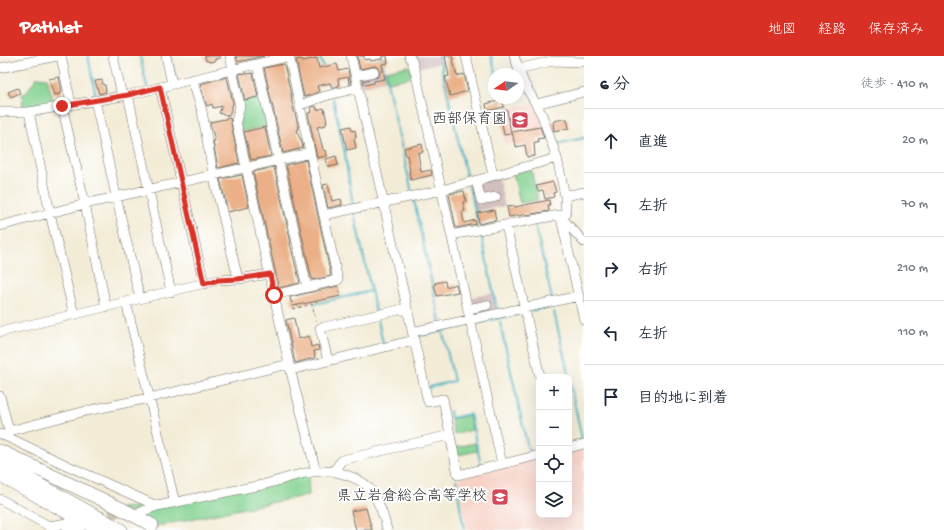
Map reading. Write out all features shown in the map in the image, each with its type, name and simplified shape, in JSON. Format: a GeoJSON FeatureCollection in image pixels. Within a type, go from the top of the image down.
{"type":"FeatureCollection","features":[{"type":"Feature","properties":{"kind":"highway"},"geometry":{"type":"LineString","coordinates":[[0,451],[152,525]]}},
{"type":"Feature","properties":{"kind":"highway"},"geometry":{"type":"LineString","coordinates":[[0,463],[121,530]]}},
{"type":"Feature","properties":{"kind":"highway"},"geometry":{"type":"LineString","coordinates":[[0,475],[99,530]]}},
{"type":"Feature","properties":{"kind":"street"},"geometry":{"type":"LineString","coordinates":[[0,68],[57,56]]}},
{"type":"Feature","properties":{"kind":"street"},"geometry":{"type":"LineString","coordinates":[[61,56],[67,105],[106,307]]}},
{"type":"Feature","properties":{"kind":"street"},"geometry":{"type":"LineString","coordinates":[[113,56],[125,96],[148,189],[171,292]]}},
{"type":"Feature","properties":{"kind":"street"},"geometry":{"type":"LineString","coordinates":[[166,56],[172,84]]}},
{"type":"Feature","properties":{"kind":"street"},"geometry":{"type":"LineString","coordinates":[[230,56],[240,106],[236,121],[290,367],[316,472]]}},
{"type":"Feature","properties":{"kind":"street"},"geometry":{"type":"LineString","coordinates":[[0,112],[29,112],[125,96],[289,56],[338,280],[274,295]]}},
{"type":"Feature","properties":{"kind":"street"},"geometry":{"type":"LineString","coordinates":[[351,56],[428,402],[443,399],[458,475],[536,456]]}},
{"type":"Feature","properties":{"kind":"street"},"geometry":{"type":"LineString","coordinates":[[409,56],[416,75],[502,464]]}},
{"type":"Feature","properties":{"kind":"street"},"geometry":{"type":"LineString","coordinates":[[466,56],[493,176]]}},
{"type":"Feature","properties":{"kind":"street"},"geometry":{"type":"LineString","coordinates":[[514,56],[518,68]]}},
{"type":"Feature","properties":{"kind":"street"},"geometry":{"type":"LineString","coordinates":[[522,68],[552,61],[584,62]]}},
{"type":"Feature","properties":{"kind":"street"},"geometry":{"type":"LineString","coordinates":[[257,64],[307,287]]}},
{"type":"Feature","properties":{"kind":"street"},"geometry":{"type":"LineString","coordinates":[[355,76],[374,72]]}},
{"type":"Feature","properties":{"kind":"street"},"geometry":{"type":"LineString","coordinates":[[192,79],[202,111],[213,174],[238,279]]}},
{"type":"Feature","properties":{"kind":"street"},"geometry":{"type":"LineString","coordinates":[[524,83],[542,115],[557,158],[565,196],[566,214],[561,218]]}},
{"type":"Feature","properties":{"kind":"street"},"geometry":{"type":"LineString","coordinates":[[160,87],[204,284]]}},
{"type":"Feature","properties":{"kind":"street"},"geometry":{"type":"LineString","coordinates":[[300,105],[325,96],[358,88]]}},
{"type":"Feature","properties":{"kind":"street"},"geometry":{"type":"LineString","coordinates":[[536,104],[584,92]]}},
{"type":"Feature","properties":{"kind":"street"},"geometry":{"type":"LineString","coordinates":[[95,100],[140,299]]}},
{"type":"Feature","properties":{"kind":"street"},"geometry":{"type":"LineString","coordinates":[[29,112],[50,214],[74,315]]}},
{"type":"Feature","properties":{"kind":"street"},"geometry":{"type":"LineString","coordinates":[[0,226],[116,196],[310,153]]}},
{"type":"Feature","properties":{"kind":"street"},"geometry":{"type":"LineString","coordinates":[[324,215],[442,190],[557,158]]}},
{"type":"Feature","properties":{"kind":"street"},"geometry":{"type":"LineString","coordinates":[[476,180],[480,200],[496,197]]}},
{"type":"Feature","properties":{"kind":"street"},"geometry":{"type":"LineString","coordinates":[[565,196],[584,192]]}},
{"type":"Feature","properties":{"kind":"street"},"geometry":{"type":"LineString","coordinates":[[451,235],[559,215],[584,242]]}},
{"type":"Feature","properties":{"kind":"street"},"geometry":{"type":"LineString","coordinates":[[561,218],[584,320]]}},
{"type":"Feature","properties":{"kind":"street"},"geometry":{"type":"LineString","coordinates":[[506,225],[539,374]]}},
{"type":"Feature","properties":{"kind":"street"},"geometry":{"type":"LineString","coordinates":[[0,332],[218,280],[238,279],[270,274]]}},
{"type":"Feature","properties":{"kind":"street"},"geometry":{"type":"LineString","coordinates":[[5,433],[86,411],[290,367],[328,361],[470,319],[579,296]]}},
{"type":"Feature","properties":{"kind":"street"},"geometry":{"type":"LineString","coordinates":[[126,302],[175,502]]}},
{"type":"Feature","properties":{"kind":"street"},"geometry":{"type":"LineString","coordinates":[[468,309],[487,305]]}},
{"type":"Feature","properties":{"kind":"street"},"geometry":{"type":"LineString","coordinates":[[328,361],[320,328],[407,308]]}},
{"type":"Feature","properties":{"kind":"street"},"geometry":{"type":"LineString","coordinates":[[0,396],[5,433]]}},
{"type":"Feature","properties":{"kind":"street"},"geometry":{"type":"LineString","coordinates":[[5,433],[156,507]]}},
{"type":"Feature","properties":{"kind":"street"},"geometry":{"type":"LineString","coordinates":[[333,472],[342,460],[450,435]]}},
{"type":"Feature","properties":{"kind":"street"},"geometry":{"type":"LineString","coordinates":[[572,447],[584,444]]}},
{"type":"Feature","properties":{"kind":"street"},"geometry":{"type":"LineString","coordinates":[[139,511],[175,502],[266,484],[305,473],[325,471],[342,473],[355,478],[369,488],[379,505],[387,530]]}},
{"type":"Feature","properties":{"kind":"street"},"geometry":{"type":"LineString","coordinates":[[0,499],[52,528],[78,526]]}},
{"type":"Feature","properties":{"kind":"street"},"geometry":{"type":"LineString","coordinates":[[67,530],[78,526]]}},
{"type":"Feature","properties":{"kind":"path"},"geometry":{"type":"LineString","coordinates":[[293,309],[312,304],[317,326],[320,328]]}},
{"type":"Feature","properties":{"kind":"shaded area"},"geometry":{"type":"Polygon","coordinates":[[[412,56],[438,56],[440,63],[417,68],[412,56]]]}},
{"type":"Feature","properties":{"kind":"shaded area"},"geometry":{"type":"Polygon","coordinates":[[[381,58],[386,81],[360,87],[355,64],[381,58]]]}},
{"type":"Feature","properties":{"kind":"shaded area","name":"西部保育園"},"geometry":{"type":"Polygon","coordinates":[[[532,104],[539,113],[546,138],[505,145],[499,110],[532,104]]]}},
{"type":"Feature","properties":{"kind":"shaded area"},"geometry":{"type":"Polygon","coordinates":[[[498,177],[505,206],[476,211],[470,185],[498,177]]]}},
{"type":"Feature","properties":{"kind":"shaded area"},"geometry":{"type":"Polygon","coordinates":[[[493,293],[496,310],[475,315],[472,314],[468,298],[493,293]]]}},
{"type":"Feature","properties":{"kind":"shaded area","name":"県立岩倉総合高等学校"},"geometry":{"type":"Polygon","coordinates":[[[584,447],[584,530],[468,530],[457,479],[536,459],[536,518],[572,518],[572,450],[584,447]]]}},
{"type":"Feature","properties":{"kind":"green space"},"geometry":{"type":"Polygon","coordinates":[[[409,66],[413,77],[388,82],[386,71],[409,66]]]}},
{"type":"Feature","properties":{"kind":"green space"},"geometry":{"type":"Polygon","coordinates":[[[37,77],[47,78],[53,102],[23,109],[22,94],[25,94],[37,77]]]}},
{"type":"Feature","properties":{"kind":"green space"},"geometry":{"type":"Polygon","coordinates":[[[262,97],[268,126],[241,132],[239,122],[242,102],[262,97]]]}},
{"type":"Feature","properties":{"kind":"green space"},"geometry":{"type":"Polygon","coordinates":[[[531,169],[538,200],[520,203],[513,173],[531,169]]]}},
{"type":"Feature","properties":{"kind":"green space"},"geometry":{"type":"Polygon","coordinates":[[[469,415],[472,430],[454,434],[451,419],[469,415]]]}},
{"type":"Feature","properties":{"kind":"green space"},"geometry":{"type":"Polygon","coordinates":[[[475,443],[477,451],[458,455],[457,447],[475,443]]]}},
{"type":"Feature","properties":{"kind":"green space"},"geometry":{"type":"Polygon","coordinates":[[[308,473],[309,495],[162,525],[152,525],[120,508],[157,506],[308,473]]]}},
{"type":"Feature","properties":{"kind":"building"},"geometry":{"type":"Polygon","coordinates":[[[205,56],[220,56],[220,58],[209,62],[206,61],[205,56]]]}},
{"type":"Feature","properties":{"kind":"building"},"geometry":{"type":"Polygon","coordinates":[[[236,56],[264,56],[238,62],[236,56]]]}},
{"type":"Feature","properties":{"kind":"building"},"geometry":{"type":"Polygon","coordinates":[[[357,56],[364,56],[364,60],[370,59],[371,61],[382,59],[382,56],[387,56],[388,63],[382,64],[385,79],[364,85],[363,81],[378,77],[380,70],[375,66],[360,69],[357,56]]]}},
{"type":"Feature","properties":{"kind":"building"},"geometry":{"type":"Polygon","coordinates":[[[445,56],[452,56],[457,76],[464,74],[468,91],[450,96],[445,77],[449,76],[445,56]]]}},
{"type":"Feature","properties":{"kind":"building"},"geometry":{"type":"Polygon","coordinates":[[[317,58],[319,68],[337,64],[339,71],[348,69],[351,84],[349,84],[348,77],[338,79],[339,86],[332,88],[330,83],[317,86],[319,92],[304,97],[296,60],[302,59],[303,61],[317,58]]]}},
{"type":"Feature","properties":{"kind":"building"},"geometry":{"type":"Polygon","coordinates":[[[284,64],[299,129],[297,130],[303,148],[283,153],[264,68],[284,64]]]}},
{"type":"Feature","properties":{"kind":"building"},"geometry":{"type":"Polygon","coordinates":[[[253,73],[258,97],[245,100],[239,74],[253,73]]]}},
{"type":"Feature","properties":{"kind":"building"},"geometry":{"type":"Polygon","coordinates":[[[59,77],[62,92],[54,95],[49,79],[59,77]]]}},
{"type":"Feature","properties":{"kind":"building"},"geometry":{"type":"Polygon","coordinates":[[[227,77],[233,103],[229,116],[219,113],[222,106],[213,108],[212,104],[207,106],[200,84],[227,77]]]}},
{"type":"Feature","properties":{"kind":"building"},"geometry":{"type":"Polygon","coordinates":[[[102,80],[103,85],[105,85],[106,92],[99,94],[95,81],[102,80]]]}},
{"type":"Feature","properties":{"kind":"building"},"geometry":{"type":"Polygon","coordinates":[[[18,88],[20,93],[11,97],[8,92],[18,88]]]}},
{"type":"Feature","properties":{"kind":"building"},"geometry":{"type":"Polygon","coordinates":[[[486,104],[503,104],[504,107],[487,111],[486,104]]]}},
{"type":"Feature","properties":{"kind":"building"},"geometry":{"type":"Polygon","coordinates":[[[316,106],[317,110],[324,108],[327,122],[326,125],[317,127],[323,149],[324,151],[326,150],[327,156],[317,158],[308,113],[312,112],[311,107],[316,106]]]}},
{"type":"Feature","properties":{"kind":"building"},"geometry":{"type":"Polygon","coordinates":[[[507,110],[511,134],[504,135],[500,111],[507,110]]]}},
{"type":"Feature","properties":{"kind":"building"},"geometry":{"type":"Polygon","coordinates":[[[230,118],[239,163],[218,168],[213,141],[215,141],[210,122],[230,118]]]}},
{"type":"Feature","properties":{"kind":"building"},"geometry":{"type":"Polygon","coordinates":[[[567,119],[569,128],[554,131],[554,121],[567,119]]]}},
{"type":"Feature","properties":{"kind":"building"},"geometry":{"type":"Polygon","coordinates":[[[351,126],[352,131],[355,130],[356,138],[354,139],[356,148],[347,150],[342,128],[351,126]]]}},
{"type":"Feature","properties":{"kind":"building"},"geometry":{"type":"Polygon","coordinates":[[[265,127],[271,156],[251,160],[244,132],[265,127]]]}},
{"type":"Feature","properties":{"kind":"building"},"geometry":{"type":"Polygon","coordinates":[[[540,127],[544,138],[537,139],[538,142],[534,142],[535,156],[527,157],[525,145],[515,146],[512,132],[540,127]]]}},
{"type":"Feature","properties":{"kind":"building"},"geometry":{"type":"Polygon","coordinates":[[[422,144],[423,152],[418,153],[421,172],[431,170],[432,175],[411,180],[407,155],[406,156],[404,148],[422,144]]]}},
{"type":"Feature","properties":{"kind":"building"},"geometry":{"type":"Polygon","coordinates":[[[336,156],[338,165],[330,167],[327,166],[326,159],[336,156]]]}},
{"type":"Feature","properties":{"kind":"building"},"geometry":{"type":"Polygon","coordinates":[[[306,160],[331,276],[312,280],[286,165],[306,160]]]}},
{"type":"Feature","properties":{"kind":"building"},"geometry":{"type":"Polygon","coordinates":[[[274,167],[300,283],[279,288],[253,172],[274,167]]]}},
{"type":"Feature","properties":{"kind":"building"},"geometry":{"type":"Polygon","coordinates":[[[242,175],[249,207],[228,212],[220,179],[242,175]]]}},
{"type":"Feature","properties":{"kind":"building"},"geometry":{"type":"Polygon","coordinates":[[[553,182],[556,192],[553,193],[554,197],[545,199],[543,190],[538,191],[536,186],[553,182]]]}},
{"type":"Feature","properties":{"kind":"building"},"geometry":{"type":"Polygon","coordinates":[[[328,184],[332,201],[341,199],[342,205],[328,208],[323,185],[328,184]]]}},
{"type":"Feature","properties":{"kind":"building"},"geometry":{"type":"Polygon","coordinates":[[[464,191],[466,201],[463,202],[465,211],[462,212],[464,223],[475,220],[476,224],[456,228],[449,194],[464,191]]]}},
{"type":"Feature","properties":{"kind":"building"},"geometry":{"type":"Polygon","coordinates":[[[549,200],[549,211],[509,217],[507,207],[515,207],[549,200]]]}},
{"type":"Feature","properties":{"kind":"building"},"geometry":{"type":"Polygon","coordinates":[[[494,210],[496,220],[479,224],[477,213],[494,210]]]}},
{"type":"Feature","properties":{"kind":"building"},"geometry":{"type":"Polygon","coordinates":[[[445,281],[446,287],[456,284],[458,292],[437,296],[434,284],[445,281]]]}},
{"type":"Feature","properties":{"kind":"building"},"geometry":{"type":"Polygon","coordinates":[[[338,286],[341,296],[293,306],[291,302],[290,297],[338,286]]]}},
{"type":"Feature","properties":{"kind":"building"},"geometry":{"type":"Polygon","coordinates":[[[294,318],[298,339],[309,336],[311,347],[318,345],[319,350],[314,351],[314,358],[295,363],[286,320],[294,318]]]}},
{"type":"Feature","properties":{"kind":"building"},"geometry":{"type":"Polygon","coordinates":[[[366,508],[372,530],[356,530],[351,511],[366,508]]]}},
{"type":"Feature","properties":{"kind":"waterway"},"geometry":{"type":"LineString","coordinates":[[88,56],[96,97]]}},
{"type":"Feature","properties":{"kind":"waterway"},"geometry":{"type":"LineString","coordinates":[[140,56],[147,87]]}},
{"type":"Feature","properties":{"kind":"waterway"},"geometry":{"type":"LineString","coordinates":[[171,56],[172,60]]}},
{"type":"Feature","properties":{"kind":"waterway"},"geometry":{"type":"LineString","coordinates":[[319,56],[324,68]]}},
{"type":"Feature","properties":{"kind":"waterway"},"geometry":{"type":"LineString","coordinates":[[381,56],[412,193]]}},
{"type":"Feature","properties":{"kind":"waterway"},"geometry":{"type":"LineString","coordinates":[[439,56],[467,179]]}},
{"type":"Feature","properties":{"kind":"waterway"},"geometry":{"type":"LineString","coordinates":[[491,56],[494,68]]}},
{"type":"Feature","properties":{"kind":"waterway"},"geometry":{"type":"LineString","coordinates":[[172,64],[176,79]]}},
{"type":"Feature","properties":{"kind":"waterway"},"geometry":{"type":"LineString","coordinates":[[329,82],[331,91]]}},
{"type":"Feature","properties":{"kind":"waterway"},"geometry":{"type":"LineString","coordinates":[[333,99],[345,154],[353,206]]}},
{"type":"Feature","properties":{"kind":"waterway"},"geometry":{"type":"LineString","coordinates":[[48,104],[57,103]]}},
{"type":"Feature","properties":{"kind":"waterway"},"geometry":{"type":"LineString","coordinates":[[556,144],[584,138]]}},
{"type":"Feature","properties":{"kind":"waterway"},"geometry":{"type":"LineString","coordinates":[[469,186],[479,226]]}},
{"type":"Feature","properties":{"kind":"waterway"},"geometry":{"type":"LineString","coordinates":[[414,200],[440,322]]}},
{"type":"Feature","properties":{"kind":"waterway"},"geometry":{"type":"LineString","coordinates":[[354,213],[376,313]]}},
{"type":"Feature","properties":{"kind":"waterway"},"geometry":{"type":"LineString","coordinates":[[535,224],[552,299]]}},
{"type":"Feature","properties":{"kind":"waterway"},"geometry":{"type":"LineString","coordinates":[[481,234],[497,310]]}},
{"type":"Feature","properties":{"kind":"waterway"},"geometry":{"type":"LineString","coordinates":[[314,304],[371,291]]}},
{"type":"Feature","properties":{"kind":"waterway"},"geometry":{"type":"LineString","coordinates":[[531,311],[573,302]]}},
{"type":"Feature","properties":{"kind":"waterway"},"geometry":{"type":"LineString","coordinates":[[554,312],[568,374]]}},
{"type":"Feature","properties":{"kind":"waterway"},"geometry":{"type":"LineString","coordinates":[[477,323],[519,314]]}},
{"type":"Feature","properties":{"kind":"waterway"},"geometry":{"type":"LineString","coordinates":[[378,320],[383,344]]}},
{"type":"Feature","properties":{"kind":"waterway"},"geometry":{"type":"LineString","coordinates":[[500,322],[529,453]]}},
{"type":"Feature","properties":{"kind":"waterway"},"geometry":{"type":"LineString","coordinates":[[418,336],[464,326]]}},
{"type":"Feature","properties":{"kind":"waterway"},"geometry":{"type":"LineString","coordinates":[[429,389],[429,387],[454,381],[443,333]]}},
{"type":"Feature","properties":{"kind":"waterway"},"geometry":{"type":"LineString","coordinates":[[572,392],[582,439]]}},
{"type":"Feature","properties":{"kind":"waterway"},"geometry":{"type":"LineString","coordinates":[[450,411],[451,418],[470,414],[481,466]]}},
{"type":"Feature","properties":{"kind":"waterway"},"geometry":{"type":"LineString","coordinates":[[456,480],[464,530]]}},
{"type":"Feature","properties":{"kind":"tunnel"},"geometry":{"type":"LineString","coordinates":[[96,517],[137,509]]}},
{"type":"Feature","properties":{"kind":"place","name":"西部保育園"},"geometry":{"type":"Point","coordinates":[520,120]}},
{"type":"Feature","properties":{"kind":"place","name":"県立岩倉総合高等学校"},"geometry":{"type":"Point","coordinates":[500,497]}},
{"type":"Feature","properties":{"kind":"route"},"geometry":{"type":"LineString","coordinates":[[62,106],[128,95],[160,87],[204,284],[218,280],[238,279],[270,274],[274,295]]}}]}
